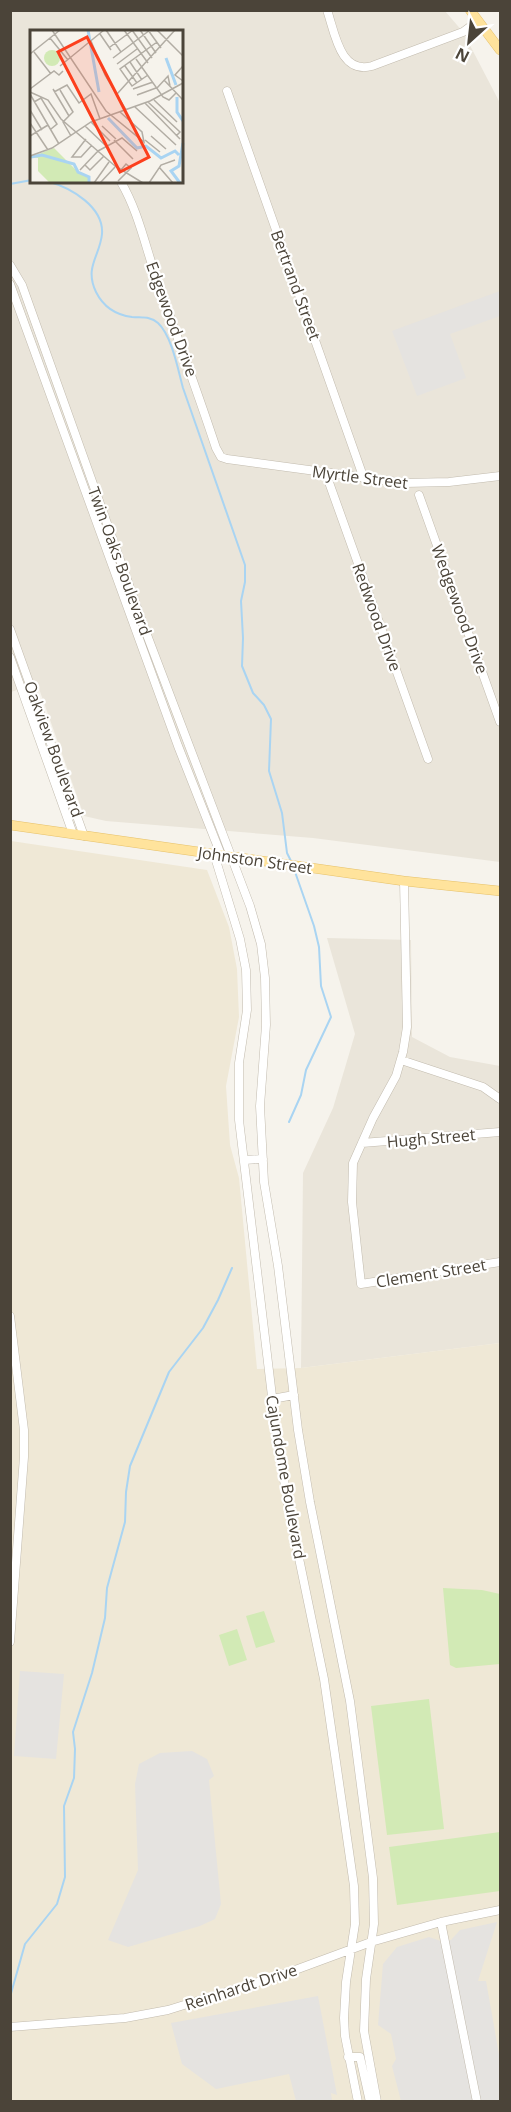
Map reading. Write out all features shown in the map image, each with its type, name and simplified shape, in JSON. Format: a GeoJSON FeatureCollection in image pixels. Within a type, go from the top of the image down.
{"type":"FeatureCollection","features":[{"type":"Feature","properties":{"kind":"main road"},"geometry":{"type":"LineString","coordinates":[[471,10],[501,50]]}},
{"type":"Feature","properties":{"kind":"main road","name":"Johnston Street"},"geometry":{"type":"LineString","coordinates":[[10,825],[404,881],[501,891]]}},
{"type":"Feature","properties":{"kind":"street"},"geometry":{"type":"LineString","coordinates":[[327,10],[344,57],[351,65],[359,68],[372,66],[463,32],[478,21]]}},
{"type":"Feature","properties":{"kind":"street","name":"Bertrand Street"},"geometry":{"type":"LineString","coordinates":[[227,91],[364,479]]}},
{"type":"Feature","properties":{"kind":"street","name":"Edgewood Drive"},"geometry":{"type":"LineString","coordinates":[[122,183],[132,203],[158,285],[221,457]]}},
{"type":"Feature","properties":{"kind":"street","name":"Twin Oaks Boulevard"},"geometry":{"type":"LineString","coordinates":[[10,265],[22,285],[144,627],[222,855]]}},
{"type":"Feature","properties":{"kind":"street","name":"Twin Oaks Boulevard"},"geometry":{"type":"LineString","coordinates":[[10,284],[166,713],[222,855]]}},
{"type":"Feature","properties":{"kind":"street","name":"Myrtle Street"},"geometry":{"type":"LineString","coordinates":[[221,457],[364,479],[423,484],[501,476]]}},
{"type":"Feature","properties":{"kind":"street","name":"Redwood Drive"},"geometry":{"type":"LineString","coordinates":[[327,474],[428,759]]}},
{"type":"Feature","properties":{"kind":"street","name":"Wedgewood Drive"},"geometry":{"type":"LineString","coordinates":[[419,495],[501,722]]}},
{"type":"Feature","properties":{"kind":"street","name":"Oakview Boulevard"},"geometry":{"type":"LineString","coordinates":[[10,629],[84,836]]}},
{"type":"Feature","properties":{"kind":"street","name":"Oakview Boulevard"},"geometry":{"type":"LineString","coordinates":[[10,657],[73,834]]}},
{"type":"Feature","properties":{"kind":"street","name":"Cajundome Boulevard"},"geometry":{"type":"LineString","coordinates":[[222,855],[256,924],[264,969],[266,1024],[260,1106],[264,1182],[278,1266],[310,1502],[350,1701],[374,1878],[375,1908],[366,1979],[364,2031],[376,2102]]}},
{"type":"Feature","properties":{"kind":"street","name":"Cajundome Boulevard"},"geometry":{"type":"LineString","coordinates":[[222,855],[246,970],[247,1010],[238,1083],[239,1120],[272,1399],[289,1510],[307,1590],[332,1725],[354,1886],[356,1924],[345,2000],[345,2036],[358,2102]]}},
{"type":"Feature","properties":{"kind":"street"},"geometry":{"type":"LineString","coordinates":[[362,1143],[393,1083],[401,1060],[406,1027],[404,881]]}},
{"type":"Feature","properties":{"kind":"street"},"geometry":{"type":"LineString","coordinates":[[401,1060],[483,1088],[501,1099]]}},
{"type":"Feature","properties":{"kind":"street","name":"Hugh Street"},"geometry":{"type":"LineString","coordinates":[[362,1143],[501,1132]]}},
{"type":"Feature","properties":{"kind":"street","name":"Clement Street"},"geometry":{"type":"LineString","coordinates":[[362,1143],[355,1157],[352,1176],[352,1202],[361,1284],[501,1262]]}},
{"type":"Feature","properties":{"kind":"street"},"geometry":{"type":"LineString","coordinates":[[244,1160],[263,1159]]}},
{"type":"Feature","properties":{"kind":"street"},"geometry":{"type":"LineString","coordinates":[[10,1316],[22,1410],[24,1457],[10,1642]]}},
{"type":"Feature","properties":{"kind":"street"},"geometry":{"type":"LineString","coordinates":[[272,1399],[294,1395]]}},
{"type":"Feature","properties":{"kind":"street","name":"Reinhardt Drive"},"geometry":{"type":"LineString","coordinates":[[11,2027],[125,2018],[168,2010],[287,1973],[371,1942],[441,1922],[501,1910]]}},
{"type":"Feature","properties":{"kind":"street"},"geometry":{"type":"LineString","coordinates":[[441,1922],[477,2102]]}},
{"type":"Feature","properties":{"kind":"street"},"geometry":{"type":"LineString","coordinates":[[348,2056],[360,2057],[370,2102]]}},
{"type":"Feature","properties":{"kind":"shaded area"},"geometry":{"type":"Polygon","coordinates":[[[11,11],[445,11],[463,32],[500,103],[500,862],[313,838],[106,821],[84,816],[37,683],[11,692],[11,11]]]}},
{"type":"Feature","properties":{"kind":"shaded area"},"geometry":{"type":"Polygon","coordinates":[[[500,291],[500,316],[450,334],[466,378],[417,396],[392,331],[500,291]]]}},
{"type":"Feature","properties":{"kind":"shaded area"},"geometry":{"type":"Polygon","coordinates":[[[11,841],[207,870],[229,927],[237,969],[239,1017],[226,1086],[230,1145],[239,1178],[257,1369],[301,1368],[500,1343],[500,2101],[11,2102],[11,841]]]}},
{"type":"Feature","properties":{"kind":"shaded area"},"geometry":{"type":"Polygon","coordinates":[[[327,938],[411,940],[412,1037],[450,1057],[500,1066],[500,1343],[301,1368],[303,1173],[333,1108],[355,1034],[327,938]]]}},
{"type":"Feature","properties":{"kind":"shaded area"},"geometry":{"type":"Polygon","coordinates":[[[20,1671],[64,1674],[56,1759],[14,1756],[20,1671]]]}},
{"type":"Feature","properties":{"kind":"shaded area"},"geometry":{"type":"Polygon","coordinates":[[[192,1751],[207,1759],[214,1776],[209,1780],[221,1904],[215,1919],[200,1926],[128,1947],[108,1940],[138,1870],[135,1784],[139,1764],[160,1753],[192,1751]]]}},
{"type":"Feature","properties":{"kind":"shaded area"},"geometry":{"type":"Polygon","coordinates":[[[497,1922],[478,1981],[486,1981],[500,2060],[500,2101],[401,2101],[392,2066],[396,2059],[391,2034],[378,2025],[383,1964],[397,1947],[429,1937],[441,1941],[451,1940],[460,1930],[497,1922]]]}},
{"type":"Feature","properties":{"kind":"shaded area"},"geometry":{"type":"Polygon","coordinates":[[[318,1996],[337,2095],[331,2093],[332,2101],[296,2101],[289,2074],[216,2089],[182,2064],[171,2023],[318,1996]]]}},
{"type":"Feature","properties":{"kind":"green space"},"geometry":{"type":"Polygon","coordinates":[[[443,1588],[482,1590],[500,1594],[500,1664],[456,1668],[450,1665],[443,1588]]]}},
{"type":"Feature","properties":{"kind":"green space"},"geometry":{"type":"Polygon","coordinates":[[[264,1611],[275,1642],[256,1648],[246,1616],[264,1611]]]}},
{"type":"Feature","properties":{"kind":"green space"},"geometry":{"type":"Polygon","coordinates":[[[237,1629],[247,1660],[229,1666],[219,1635],[237,1629]]]}},
{"type":"Feature","properties":{"kind":"green space"},"geometry":{"type":"Polygon","coordinates":[[[429,1699],[444,1829],[387,1835],[371,1706],[429,1699]]]}},
{"type":"Feature","properties":{"kind":"green space"},"geometry":{"type":"Polygon","coordinates":[[[500,1832],[500,1891],[397,1905],[389,1847],[500,1832]]]}},
{"type":"Feature","properties":{"kind":"waterway"},"geometry":{"type":"LineString","coordinates":[[10,184],[30,180]]}},
{"type":"Feature","properties":{"kind":"waterway"},"geometry":{"type":"LineString","coordinates":[[52,183],[85,200],[98,215],[102,234],[92,275],[99,297],[115,312],[155,321],[163,329],[171,345],[183,388],[245,565],[245,582],[241,601],[242,666],[253,693],[264,705],[271,719],[269,771],[282,813],[287,853],[291,861]]}},
{"type":"Feature","properties":{"kind":"waterway"},"geometry":{"type":"LineString","coordinates":[[289,1122],[301,1095],[306,1070],[331,1017],[321,986],[319,947],[314,926],[294,869]]}},
{"type":"Feature","properties":{"kind":"waterway"},"geometry":{"type":"LineString","coordinates":[[10,1997],[25,1944],[57,1904],[65,1877],[64,1806],[74,1778],[73,1732],[92,1673],[105,1618],[107,1588],[125,1522],[130,1466],[169,1372],[203,1328],[232,1268]]}}]}
